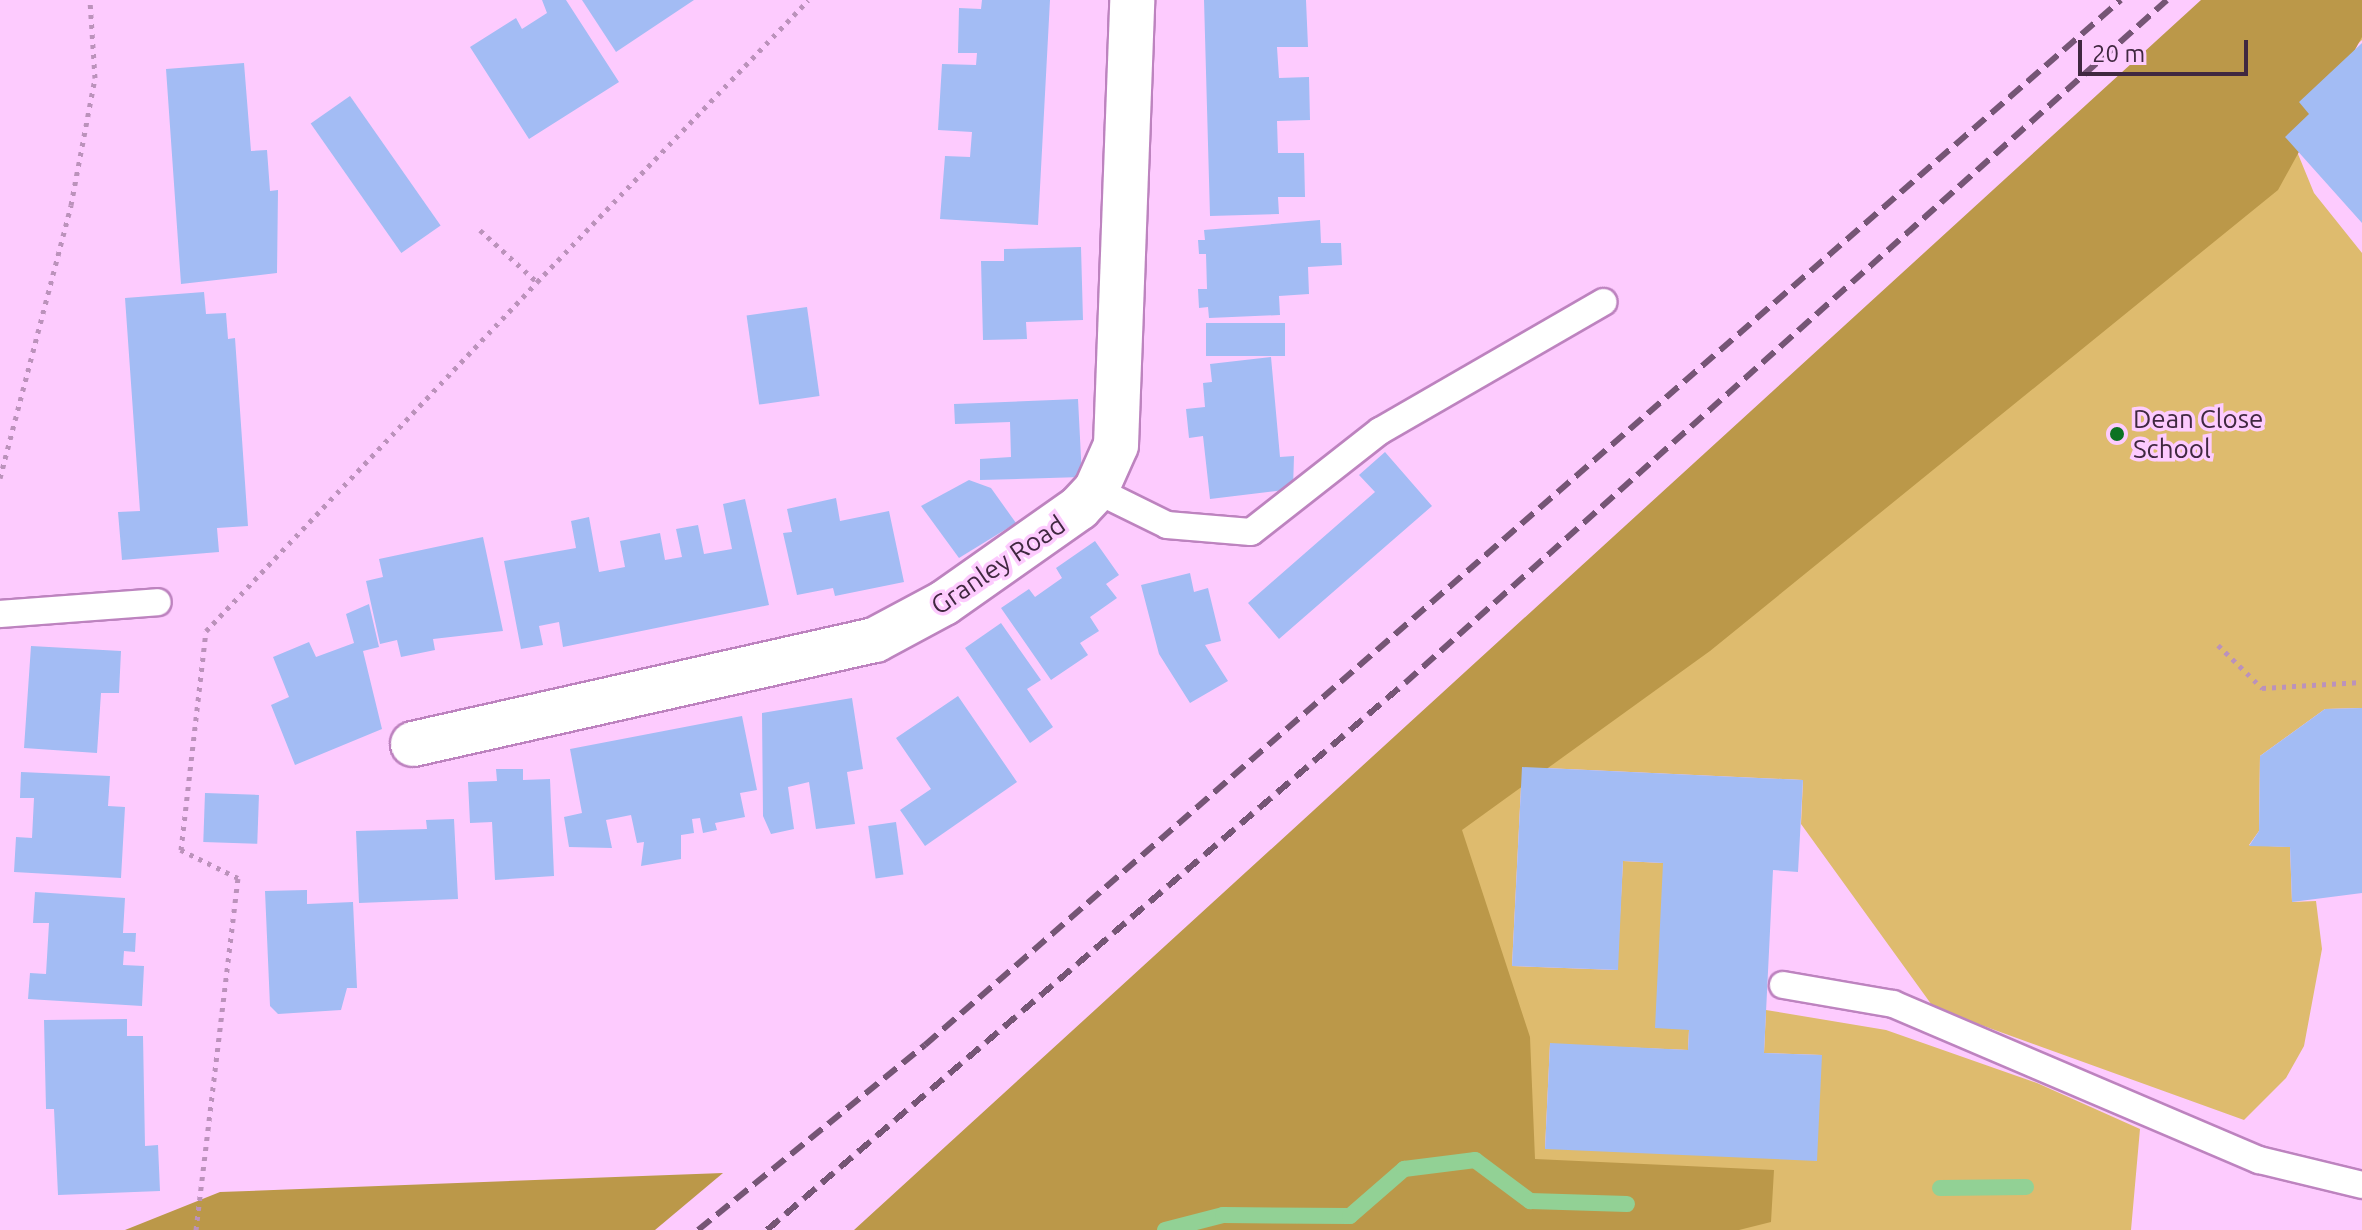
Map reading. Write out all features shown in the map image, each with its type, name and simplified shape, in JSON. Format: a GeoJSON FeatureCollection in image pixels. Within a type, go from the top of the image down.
{"type":"FeatureCollection","features":[{"type":"Feature","properties":{"kind":"street","name":"Granley Road"},"geometry":{"type":"LineString","coordinates":[[413,744],[900,630],[1059,525],[1096,490],[1116,445],[1123,351],[1132,0]]}},
{"type":"Feature","properties":{"kind":"lane"},"geometry":{"type":"LineString","coordinates":[[1096,490],[1167,525],[1251,532],[1380,431],[1603,302]]}},
{"type":"Feature","properties":{"kind":"lane"},"geometry":{"type":"LineString","coordinates":[[0,614],[158,602]]}},
{"type":"Feature","properties":{"kind":"lane"},"geometry":{"type":"LineString","coordinates":[[1783,985],[1893,1004],[2259,1160],[2362,1185]]}},
{"type":"Feature","properties":{"kind":"path"},"geometry":{"type":"LineString","coordinates":[[0,478],[68,219],[93,92],[90,0]]}},
{"type":"Feature","properties":{"kind":"path"},"geometry":{"type":"LineString","coordinates":[[196,1230],[238,878],[181,850],[206,631],[808,0]]}},
{"type":"Feature","properties":{"kind":"path"},"geometry":{"type":"LineString","coordinates":[[480,230],[537,282]]}},
{"type":"Feature","properties":{"kind":"path"},"geometry":{"type":"LineString","coordinates":[[2218,645],[2262,688],[2362,682]]}},
{"type":"Feature","properties":{"kind":"shaded area"},"geometry":{"type":"Polygon","coordinates":[[[2201,0],[2362,0],[2362,37],[2278,190],[1710,651],[1462,830],[1530,1037],[1535,1159],[1774,1170],[1771,1222],[1739,1230],[854,1230],[2201,0]]]}},
{"type":"Feature","properties":{"kind":"shaded area","name":"Dean Close School"},"geometry":{"type":"Polygon","coordinates":[[[2362,27],[2362,40],[2293,102],[2298,154],[2314,193],[2362,253],[2362,708],[2325,709],[2260,756],[2259,831],[2249,845],[2290,847],[2292,902],[2316,901],[2322,949],[2304,1046],[2286,1078],[2244,1120],[1934,1008],[1801,824],[1803,780],[1522,767],[1512,966],[1617,970],[1623,861],[1663,863],[1689,1030],[1688,1050],[1550,1044],[1545,1149],[1822,1055],[1764,1053],[1766,1010],[1886,1030],[2037,1083],[2140,1129],[2131,1230],[1487,1230],[1383,842],[2362,27]]]}},
{"type":"Feature","properties":{"kind":"shaded area"},"geometry":{"type":"Polygon","coordinates":[[[723,1173],[655,1230],[125,1230],[220,1192],[723,1173]]]}},
{"type":"Feature","properties":{"kind":"building"},"geometry":{"type":"Polygon","coordinates":[[[542,0],[566,0],[619,82],[529,139],[470,47],[516,18],[522,29],[547,13],[542,0]]]}},
{"type":"Feature","properties":{"kind":"building"},"geometry":{"type":"Polygon","coordinates":[[[582,0],[694,0],[616,52],[582,0]]]}},
{"type":"Feature","properties":{"kind":"building"},"geometry":{"type":"Polygon","coordinates":[[[982,0],[1050,0],[1038,225],[940,219],[945,156],[970,157],[972,132],[938,130],[942,64],[976,65],[977,53],[958,53],[959,8],[981,9],[982,0]]]}},
{"type":"Feature","properties":{"kind":"building"},"geometry":{"type":"Polygon","coordinates":[[[1204,0],[1306,0],[1308,47],[1277,47],[1279,78],[1309,77],[1310,120],[1277,121],[1278,153],[1304,153],[1305,197],[1278,197],[1279,214],[1210,216],[1204,0]]]}},
{"type":"Feature","properties":{"kind":"building"},"geometry":{"type":"Polygon","coordinates":[[[2362,43],[2362,223],[2285,137],[2309,114],[2299,102],[2362,43]]]}},
{"type":"Feature","properties":{"kind":"building"},"geometry":{"type":"Polygon","coordinates":[[[244,63],[251,151],[267,150],[270,191],[278,190],[277,273],[181,284],[166,69],[244,63]]]}},
{"type":"Feature","properties":{"kind":"building"},"geometry":{"type":"Polygon","coordinates":[[[350,96],[441,225],[401,253],[311,124],[350,96]]]}},
{"type":"Feature","properties":{"kind":"building"},"geometry":{"type":"Polygon","coordinates":[[[1320,220],[1321,243],[1341,243],[1342,265],[1308,267],[1309,294],[1279,296],[1280,315],[1209,318],[1208,307],[1199,308],[1198,289],[1207,289],[1206,254],[1199,254],[1198,240],[1205,240],[1204,230],[1320,220]]]}},
{"type":"Feature","properties":{"kind":"building"},"geometry":{"type":"Polygon","coordinates":[[[1081,247],[1083,320],[1026,322],[1027,339],[983,340],[981,261],[1004,261],[1004,249],[1081,247]]]}},
{"type":"Feature","properties":{"kind":"building"},"geometry":{"type":"Polygon","coordinates":[[[204,292],[206,314],[226,313],[228,339],[235,338],[248,526],[217,528],[219,552],[122,560],[118,512],[140,511],[125,298],[204,292]]]}},
{"type":"Feature","properties":{"kind":"building"},"geometry":{"type":"Polygon","coordinates":[[[807,307],[820,396],[759,405],[747,315],[807,307]]]}},
{"type":"Feature","properties":{"kind":"building"},"geometry":{"type":"Polygon","coordinates":[[[1206,323],[1285,323],[1285,356],[1206,356],[1206,323]]]}},
{"type":"Feature","properties":{"kind":"building"},"geometry":{"type":"Polygon","coordinates":[[[1271,357],[1280,457],[1294,456],[1293,489],[1210,499],[1203,436],[1189,438],[1186,409],[1205,407],[1203,383],[1212,382],[1210,364],[1271,357]]]}},
{"type":"Feature","properties":{"kind":"building"},"geometry":{"type":"Polygon","coordinates":[[[1078,399],[1082,477],[980,480],[980,459],[1011,457],[1010,422],[955,424],[954,404],[1078,399]]]}},
{"type":"Feature","properties":{"kind":"building"},"geometry":{"type":"Polygon","coordinates":[[[1385,452],[1432,506],[1279,639],[1248,603],[1375,492],[1359,475],[1385,452]]]}},
{"type":"Feature","properties":{"kind":"building"},"geometry":{"type":"Polygon","coordinates":[[[969,480],[991,488],[1016,523],[959,558],[921,506],[969,480]]]}},
{"type":"Feature","properties":{"kind":"building"},"geometry":{"type":"Polygon","coordinates":[[[836,498],[840,521],[889,511],[904,582],[835,596],[833,588],[797,595],[783,533],[792,532],[787,509],[836,498]]]}},
{"type":"Feature","properties":{"kind":"building"},"geometry":{"type":"Polygon","coordinates":[[[745,499],[769,605],[563,647],[559,622],[539,626],[543,645],[521,649],[504,561],[576,548],[571,521],[589,517],[599,572],[625,567],[620,541],[660,533],[665,560],[682,557],[676,529],[698,525],[704,554],[732,549],[723,504],[745,499]]]}},
{"type":"Feature","properties":{"kind":"building"},"geometry":{"type":"Polygon","coordinates":[[[483,537],[503,631],[433,639],[435,650],[401,657],[397,640],[380,644],[366,581],[383,577],[379,559],[483,537]]]}},
{"type":"Feature","properties":{"kind":"building"},"geometry":{"type":"Polygon","coordinates":[[[1095,541],[1119,575],[1106,584],[1117,598],[1090,617],[1099,631],[1080,643],[1088,655],[1051,680],[1001,608],[1029,589],[1035,597],[1062,578],[1056,568],[1095,541]]]}},
{"type":"Feature","properties":{"kind":"building"},"geometry":{"type":"Polygon","coordinates":[[[1190,573],[1194,592],[1208,588],[1221,641],[1205,645],[1228,681],[1190,703],[1159,654],[1141,585],[1190,573]]]}},
{"type":"Feature","properties":{"kind":"building"},"geometry":{"type":"Polygon","coordinates":[[[369,604],[379,647],[363,651],[382,729],[295,765],[271,705],[289,697],[273,657],[309,642],[316,657],[354,643],[346,614],[369,604]]]}},
{"type":"Feature","properties":{"kind":"building"},"geometry":{"type":"Polygon","coordinates":[[[1001,623],[1041,680],[1027,689],[1053,727],[1030,743],[965,648],[1001,623]]]}},
{"type":"Feature","properties":{"kind":"building"},"geometry":{"type":"Polygon","coordinates":[[[31,646],[121,651],[119,693],[101,693],[97,753],[24,748],[31,646]]]}},
{"type":"Feature","properties":{"kind":"building"},"geometry":{"type":"Polygon","coordinates":[[[958,696],[1017,782],[925,846],[900,810],[931,789],[896,738],[958,696]]]}},
{"type":"Feature","properties":{"kind":"building"},"geometry":{"type":"Polygon","coordinates":[[[852,698],[863,769],[847,772],[855,824],[816,829],[809,782],[788,787],[794,829],[771,834],[763,816],[762,713],[852,698]]]}},
{"type":"Feature","properties":{"kind":"building"},"geometry":{"type":"Polygon","coordinates":[[[2362,708],[2362,893],[2292,902],[2290,847],[2249,846],[2259,831],[2260,756],[2325,709],[2362,708]]]}},
{"type":"Feature","properties":{"kind":"building"},"geometry":{"type":"Polygon","coordinates":[[[742,716],[757,790],[740,793],[745,817],[715,823],[717,830],[703,833],[700,818],[692,819],[694,833],[681,835],[681,859],[641,866],[644,842],[637,843],[631,815],[606,820],[612,848],[569,847],[564,817],[582,813],[570,749],[742,716]]]}},
{"type":"Feature","properties":{"kind":"building"},"geometry":{"type":"Polygon","coordinates":[[[1522,767],[1803,780],[1798,872],[1773,870],[1764,1053],[1822,1055],[1817,1161],[1545,1149],[1550,1043],[1688,1050],[1689,1030],[1655,1028],[1663,863],[1623,861],[1618,970],[1512,966],[1522,767]]]}},
{"type":"Feature","properties":{"kind":"building"},"geometry":{"type":"Polygon","coordinates":[[[496,769],[523,769],[523,780],[550,779],[554,876],[495,880],[492,822],[470,823],[468,782],[497,781],[496,769]]]}},
{"type":"Feature","properties":{"kind":"building"},"geometry":{"type":"Polygon","coordinates":[[[21,772],[110,776],[108,806],[125,807],[121,878],[14,872],[16,837],[32,838],[34,798],[20,798],[21,772]]]}},
{"type":"Feature","properties":{"kind":"building"},"geometry":{"type":"Polygon","coordinates":[[[205,793],[259,795],[257,844],[203,842],[205,793]]]}},
{"type":"Feature","properties":{"kind":"building"},"geometry":{"type":"Polygon","coordinates":[[[454,819],[458,899],[359,903],[356,831],[427,829],[426,820],[454,819]]]}},
{"type":"Feature","properties":{"kind":"building"},"geometry":{"type":"Polygon","coordinates":[[[896,822],[903,874],[876,878],[868,826],[896,822]]]}},
{"type":"Feature","properties":{"kind":"building"},"geometry":{"type":"Polygon","coordinates":[[[307,890],[307,904],[353,902],[357,988],[347,988],[341,1010],[278,1014],[270,1006],[265,891],[307,890]]]}},
{"type":"Feature","properties":{"kind":"building"},"geometry":{"type":"Polygon","coordinates":[[[35,892],[125,898],[123,933],[136,933],[135,952],[124,951],[123,965],[144,966],[142,1006],[28,999],[30,973],[46,974],[49,923],[33,923],[35,892]]]}},
{"type":"Feature","properties":{"kind":"building"},"geometry":{"type":"Polygon","coordinates":[[[127,1019],[127,1036],[143,1036],[145,1146],[158,1145],[160,1191],[58,1195],[54,1109],[46,1109],[44,1020],[127,1019]]]}},
{"type":"Feature","properties":{"kind":"waterway"},"geometry":{"type":"LineString","coordinates":[[1165,1230],[1223,1215],[1350,1216],[1404,1169],[1475,1160],[1530,1201],[1627,1204]]}},
{"type":"Feature","properties":{"kind":"waterway"},"geometry":{"type":"LineString","coordinates":[[1940,1188],[2026,1187]]}},
{"type":"Feature","properties":{"kind":"railway"},"geometry":{"type":"LineString","coordinates":[[698,1230],[925,1045],[2121,0]]}},
{"type":"Feature","properties":{"kind":"railway"},"geometry":{"type":"LineString","coordinates":[[767,1230],[1405,683],[2167,0]]}},
{"type":"Feature","properties":{"kind":"place","name":"Dean Close School"},"geometry":{"type":"Point","coordinates":[2117,434]}}]}
